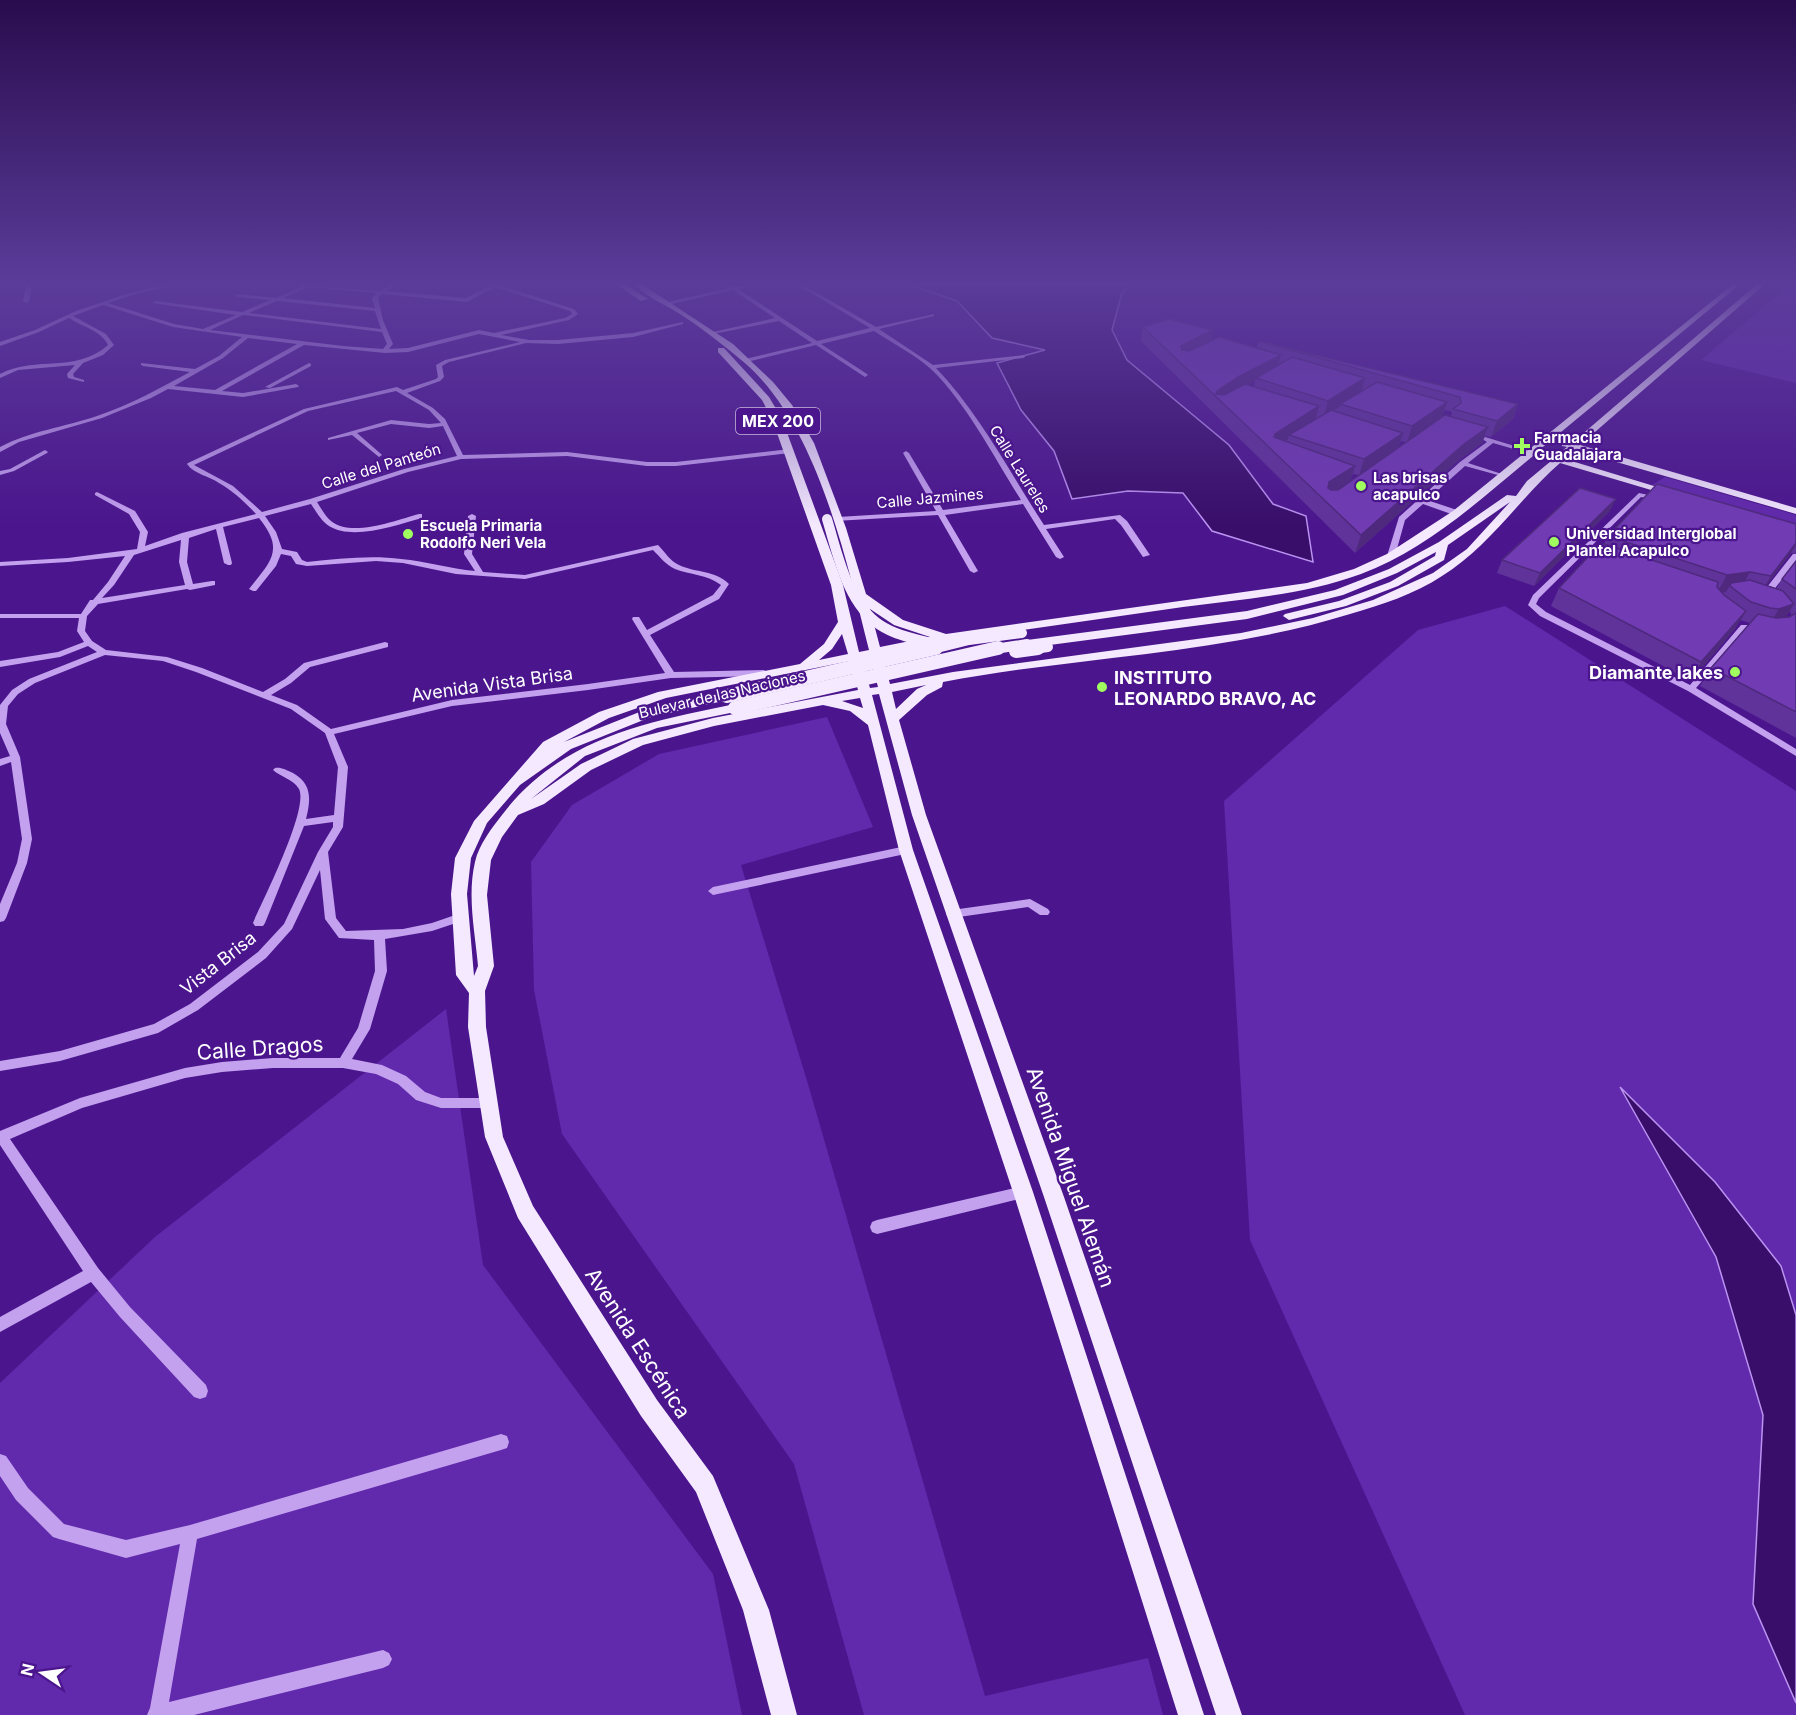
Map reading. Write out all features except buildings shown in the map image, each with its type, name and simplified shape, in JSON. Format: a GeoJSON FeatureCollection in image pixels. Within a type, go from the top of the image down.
{"type":"FeatureCollection","features":[{"type":"Feature","properties":{"kind":"main road","name":"MEX 200"},"geometry":{"type":"LineString","coordinates":[[737,365],[766,399],[790,451],[837,585],[844,622],[854,656]]}},
{"type":"Feature","properties":{"kind":"main road","name":"MEX 200"},"geometry":{"type":"LineString","coordinates":[[752,365],[781,395],[803,430],[832,519],[862,597],[877,651]]}},
{"type":"Feature","properties":{"kind":"main road","name":"Bulevar de las Naciones"},"geometry":{"type":"LineString","coordinates":[[477,991],[465,975],[459,894],[463,858],[481,821],[515,782],[567,746],[650,720],[969,640],[1239,605],[1290,593],[1358,570],[1391,556],[1457,513],[1638,365]]}},
{"type":"Feature","properties":{"kind":"main road"},"geometry":{"type":"LineString","coordinates":[[512,812],[538,801],[586,767],[638,742],[713,722],[953,676],[1241,637],[1317,621],[1377,602],[1437,575],[1471,551],[1558,459],[1668,365]]}},
{"type":"Feature","properties":{"kind":"main road"},"geometry":{"type":"LineString","coordinates":[[777,419],[797,438],[832,519],[854,595],[863,609],[880,625],[905,635],[966,652],[1012,652],[1253,623],[1342,604],[1440,558],[1443,544],[1538,478]]}},
{"type":"Feature","properties":{"kind":"main road"},"geometry":{"type":"LineString","coordinates":[[1548,439],[1796,511]]}},
{"type":"Feature","properties":{"kind":"main road"},"geometry":{"type":"LineString","coordinates":[[1531,452],[1685,497]]}},
{"type":"Feature","properties":{"kind":"main road","name":"Bulevar de las Naciones"},"geometry":{"type":"LineString","coordinates":[[477,991],[486,966],[479,895],[483,860],[495,834],[528,793],[580,753],[650,720],[874,677],[979,651],[1247,615],[1394,578]]}},
{"type":"Feature","properties":{"kind":"main road"},"geometry":{"type":"LineString","coordinates":[[515,782],[548,745],[604,715],[663,695],[950,637],[1310,586]]}},
{"type":"Feature","properties":{"kind":"main road"},"geometry":{"type":"LineString","coordinates":[[862,597],[879,612],[899,624],[926,634],[950,637]]}},
{"type":"Feature","properties":{"kind":"main road"},"geometry":{"type":"LineString","coordinates":[[796,669],[815,659],[828,646],[844,622]]}},
{"type":"Feature","properties":{"kind":"main road","name":"Avenida Miguel Alemán"},"geometry":{"type":"LineString","coordinates":[[875,691],[877,651]]}},
{"type":"Feature","properties":{"kind":"main road","name":"Avenida Miguel Alemán"},"geometry":{"type":"LineString","coordinates":[[854,656],[875,691],[912,793],[952,914],[1053,1194],[1229,1715]]}},
{"type":"Feature","properties":{"kind":"main road"},"geometry":{"type":"LineString","coordinates":[[806,704],[854,707],[884,721],[922,692],[953,676]]}},
{"type":"Feature","properties":{"kind":"main road","name":"Avenida Miguel Alemán"},"geometry":{"type":"LineString","coordinates":[[884,721],[906,850],[1023,1192],[1191,1715]]}},
{"type":"Feature","properties":{"kind":"main road","name":"Avenida Escénica"},"geometry":{"type":"LineString","coordinates":[[477,991],[477,1027],[494,1137],[525,1212],[649,1408],[705,1484],[756,1610],[784,1715]]}},
{"type":"Feature","properties":{"kind":"street"},"geometry":{"type":"LineString","coordinates":[[0,369],[49,365]]}},
{"type":"Feature","properties":{"kind":"street"},"geometry":{"type":"LineString","coordinates":[[78,365],[70,374],[71,378],[82,381]]}},
{"type":"Feature","properties":{"kind":"street"},"geometry":{"type":"LineString","coordinates":[[151,365],[199,371]]}},
{"type":"Feature","properties":{"kind":"street"},"geometry":{"type":"LineString","coordinates":[[0,450],[33,435],[100,417],[168,387],[208,365]]}},
{"type":"Feature","properties":{"kind":"street"},"geometry":{"type":"LineString","coordinates":[[216,392],[264,365]]}},
{"type":"Feature","properties":{"kind":"street"},"geometry":{"type":"LineString","coordinates":[[257,393],[309,365]]}},
{"type":"Feature","properties":{"kind":"street"},"geometry":{"type":"LineString","coordinates":[[253,589],[276,560],[278,551],[274,536],[260,515],[242,496],[222,482],[193,468],[190,464],[306,410],[438,381],[441,377],[439,365]]}},
{"type":"Feature","properties":{"kind":"street"},"geometry":{"type":"LineString","coordinates":[[850,365],[864,375]]}},
{"type":"Feature","properties":{"kind":"street","name":"Calle Laureles"},"geometry":{"type":"LineString","coordinates":[[929,365],[947,383],[973,419],[1060,557]]}},
{"type":"Feature","properties":{"kind":"street"},"geometry":{"type":"LineString","coordinates":[[932,367],[948,365]]}},
{"type":"Feature","properties":{"kind":"street"},"geometry":{"type":"LineString","coordinates":[[0,376],[17,368]]}},
{"type":"Feature","properties":{"kind":"street"},"geometry":{"type":"LineString","coordinates":[[168,387],[257,393],[296,386]]}},
{"type":"Feature","properties":{"kind":"street"},"geometry":{"type":"LineString","coordinates":[[400,390],[431,409],[445,424],[461,457]]}},
{"type":"Feature","properties":{"kind":"street"},"geometry":{"type":"LineString","coordinates":[[330,439],[391,422],[429,426],[445,424]]}},
{"type":"Feature","properties":{"kind":"street"},"geometry":{"type":"LineString","coordinates":[[352,432],[379,455]]}},
{"type":"Feature","properties":{"kind":"street"},"geometry":{"type":"LineString","coordinates":[[1481,438],[1531,452]]}},
{"type":"Feature","properties":{"kind":"street"},"geometry":{"type":"LineString","coordinates":[[1391,556],[1402,519],[1462,463],[1492,441]]}},
{"type":"Feature","properties":{"kind":"street","name":"Calle del Panteón"},"geometry":{"type":"LineString","coordinates":[[0,564],[68,561],[131,554],[219,526],[313,501],[405,470],[461,457],[567,454],[647,464],[676,464],[790,451]]}},
{"type":"Feature","properties":{"kind":"street"},"geometry":{"type":"LineString","coordinates":[[0,473],[12,470],[45,452]]}},
{"type":"Feature","properties":{"kind":"street"},"geometry":{"type":"LineString","coordinates":[[906,453],[974,571]]}},
{"type":"Feature","properties":{"kind":"street"},"geometry":{"type":"LineString","coordinates":[[1462,463],[1503,476]]}},
{"type":"Feature","properties":{"kind":"street"},"geometry":{"type":"LineString","coordinates":[[97,494],[132,513],[144,532],[141,550]]}},
{"type":"Feature","properties":{"kind":"street"},"geometry":{"type":"LineString","coordinates":[[1670,502],[1639,495],[1536,597],[1532,605],[1543,614],[1691,689],[1796,753]]}},
{"type":"Feature","properties":{"kind":"street"},"geometry":{"type":"LineString","coordinates":[[313,501],[324,518],[341,529],[356,530],[419,516]]}},
{"type":"Feature","properties":{"kind":"street"},"geometry":{"type":"LineString","coordinates":[[1422,501],[1457,513]]}},
{"type":"Feature","properties":{"kind":"street","name":"Calle Jazmines"},"geometry":{"type":"LineString","coordinates":[[832,519],[940,513],[1025,502]]}},
{"type":"Feature","properties":{"kind":"street"},"geometry":{"type":"LineString","coordinates":[[472,516],[468,554],[481,574]]}},
{"type":"Feature","properties":{"kind":"street"},"geometry":{"type":"LineString","coordinates":[[1041,528],[1117,517],[1124,523],[1146,555]]}},
{"type":"Feature","properties":{"kind":"street"},"geometry":{"type":"LineString","coordinates":[[219,526],[228,563]]}},
{"type":"Feature","properties":{"kind":"street"},"geometry":{"type":"LineString","coordinates":[[185,536],[183,562],[190,588]]}},
{"type":"Feature","properties":{"kind":"street"},"geometry":{"type":"LineString","coordinates":[[278,551],[294,554],[299,562],[307,564],[376,559],[404,561],[481,574],[525,577],[655,548],[671,563],[717,576],[726,584],[716,597],[646,634]]}},
{"type":"Feature","properties":{"kind":"street"},"geometry":{"type":"LineString","coordinates":[[1582,552],[1593,556]]}},
{"type":"Feature","properties":{"kind":"street"},"geometry":{"type":"LineString","coordinates":[[131,554],[111,583],[83,616],[81,631],[88,643],[104,652],[164,659],[294,706],[329,732]]}},
{"type":"Feature","properties":{"kind":"street"},"geometry":{"type":"LineString","coordinates":[[1751,596],[1767,601],[1796,556]]}},
{"type":"Feature","properties":{"kind":"street"},"geometry":{"type":"LineString","coordinates":[[93,602],[212,583]]}},
{"type":"Feature","properties":{"kind":"street"},"geometry":{"type":"LineString","coordinates":[[0,616],[83,616]]}},
{"type":"Feature","properties":{"kind":"street"},"geometry":{"type":"LineString","coordinates":[[636,619],[671,675]]}},
{"type":"Feature","properties":{"kind":"street"},"geometry":{"type":"LineString","coordinates":[[1691,689],[1740,625],[1755,629]]}},
{"type":"Feature","properties":{"kind":"street"},"geometry":{"type":"LineString","coordinates":[[0,664],[60,654],[88,643]]}},
{"type":"Feature","properties":{"kind":"street"},"geometry":{"type":"LineString","coordinates":[[263,696],[288,681],[307,665],[385,645]]}},
{"type":"Feature","properties":{"kind":"street"},"geometry":{"type":"LineString","coordinates":[[0,918],[22,863],[27,839],[15,757],[1,724],[2,707],[15,692],[46,674],[104,652]]}},
{"type":"Feature","properties":{"kind":"street","name":"Avenida Vista Brisa"},"geometry":{"type":"LineString","coordinates":[[329,732],[392,715],[452,703],[671,675],[777,673]]}},
{"type":"Feature","properties":{"kind":"street","name":"Vista Brisa"},"geometry":{"type":"LineString","coordinates":[[0,1066],[60,1056],[158,1028],[194,1007],[262,955],[288,926],[323,852],[338,827],[343,767],[329,732]]}},
{"type":"Feature","properties":{"kind":"street"},"geometry":{"type":"LineString","coordinates":[[0,764],[15,757]]}},
{"type":"Feature","properties":{"kind":"street"},"geometry":{"type":"LineString","coordinates":[[259,923],[301,823],[305,793],[298,780],[278,770]]}},
{"type":"Feature","properties":{"kind":"street"},"geometry":{"type":"LineString","coordinates":[[301,823],[340,818]]}},
{"type":"Feature","properties":{"kind":"street"},"geometry":{"type":"LineString","coordinates":[[713,891],[906,850]]}},
{"type":"Feature","properties":{"kind":"street"},"geometry":{"type":"LineString","coordinates":[[323,852],[331,919],[343,934],[379,937],[448,923],[460,917]]}},
{"type":"Feature","properties":{"kind":"street"},"geometry":{"type":"LineString","coordinates":[[952,914],[1030,903],[1044,912]]}},
{"type":"Feature","properties":{"kind":"street"},"geometry":{"type":"LineString","coordinates":[[343,1063],[364,1029],[381,971],[379,937]]}},
{"type":"Feature","properties":{"kind":"street","name":"Calle Dragos"},"geometry":{"type":"LineString","coordinates":[[1,1137],[80,1103],[185,1073],[263,1064],[343,1063],[378,1069],[402,1080],[421,1096],[441,1102],[488,1102]]}},
{"type":"Feature","properties":{"kind":"street"},"geometry":{"type":"LineString","coordinates":[[1,1137],[93,1273],[125,1312],[200,1391]]}},
{"type":"Feature","properties":{"kind":"street"},"geometry":{"type":"LineString","coordinates":[[878,1227],[1023,1192]]}},
{"type":"Feature","properties":{"kind":"street"},"geometry":{"type":"LineString","coordinates":[[0,1325],[93,1273]]}},
{"type":"Feature","properties":{"kind":"street"},"geometry":{"type":"LineString","coordinates":[[0,1462],[22,1494],[59,1531],[126,1549],[190,1533],[501,1442]]}},
{"type":"Feature","properties":{"kind":"street"},"geometry":{"type":"LineString","coordinates":[[190,1533],[157,1715],[383,1659]]}},
{"type":"Feature","properties":{"kind":"shaded area"},"geometry":{"type":"Polygon","coordinates":[[[998,365],[1133,365],[1229,445],[1273,504],[1306,516],[1313,562],[1212,531],[1183,493],[1128,491],[1072,499],[1054,451],[1021,410],[998,365]]]}},
{"type":"Feature","properties":{"kind":"shaded area"},"geometry":{"type":"Polygon","coordinates":[[[1722,365],[1796,365],[1796,383],[1722,365]]]}},
{"type":"Feature","properties":{"kind":"shaded area"},"geometry":{"type":"Polygon","coordinates":[[[1665,477],[1796,515],[1796,526],[1652,485],[1665,477]]]}},
{"type":"Feature","properties":{"kind":"shaded area"},"geometry":{"type":"Polygon","coordinates":[[[1505,606],[1796,791],[1796,1715],[1465,1715],[1250,1240],[1224,801],[1418,630],[1505,606]]]}},
{"type":"Feature","properties":{"kind":"shaded area"},"geometry":{"type":"Polygon","coordinates":[[[827,717],[873,827],[741,865],[808,1084],[985,1696],[1148,1658],[1163,1715],[864,1715],[794,1464],[562,1134],[534,990],[531,862],[572,805],[659,754],[827,717]]]}},
{"type":"Feature","properties":{"kind":"shaded area"},"geometry":{"type":"Polygon","coordinates":[[[446,1009],[483,1265],[713,1574],[742,1715],[0,1715],[0,1383],[155,1237],[446,1009]]]}},
{"type":"Feature","properties":{"kind":"shaded area"},"geometry":{"type":"Polygon","coordinates":[[[1620,1087],[1715,1182],[1781,1266],[1796,1315],[1796,1703],[1753,1604],[1763,1415],[1716,1257],[1620,1087]]]}},
{"type":"Feature","properties":{"kind":"place","name":"Farmacia Guadalajara"},"geometry":{"type":"Point","coordinates":[1522,446]}},
{"type":"Feature","properties":{"kind":"place","name":"Las brisas acapulco"},"geometry":{"type":"Point","coordinates":[1361,486]}},
{"type":"Feature","properties":{"kind":"place","name":"Escuela Primaria Rodolfo Neri Vela"},"geometry":{"type":"Point","coordinates":[408,534]}},
{"type":"Feature","properties":{"kind":"place","name":"Universidad Interglobal Plantel Acapulco"},"geometry":{"type":"Point","coordinates":[1554,542]}},
{"type":"Feature","properties":{"kind":"place","name":"Diamante lakes"},"geometry":{"type":"Point","coordinates":[1735,672]}},
{"type":"Feature","properties":{"kind":"place","name":"INSTITUTO LEONARDO BRAVO, AC"},"geometry":{"type":"Point","coordinates":[1102,687]}}]}
